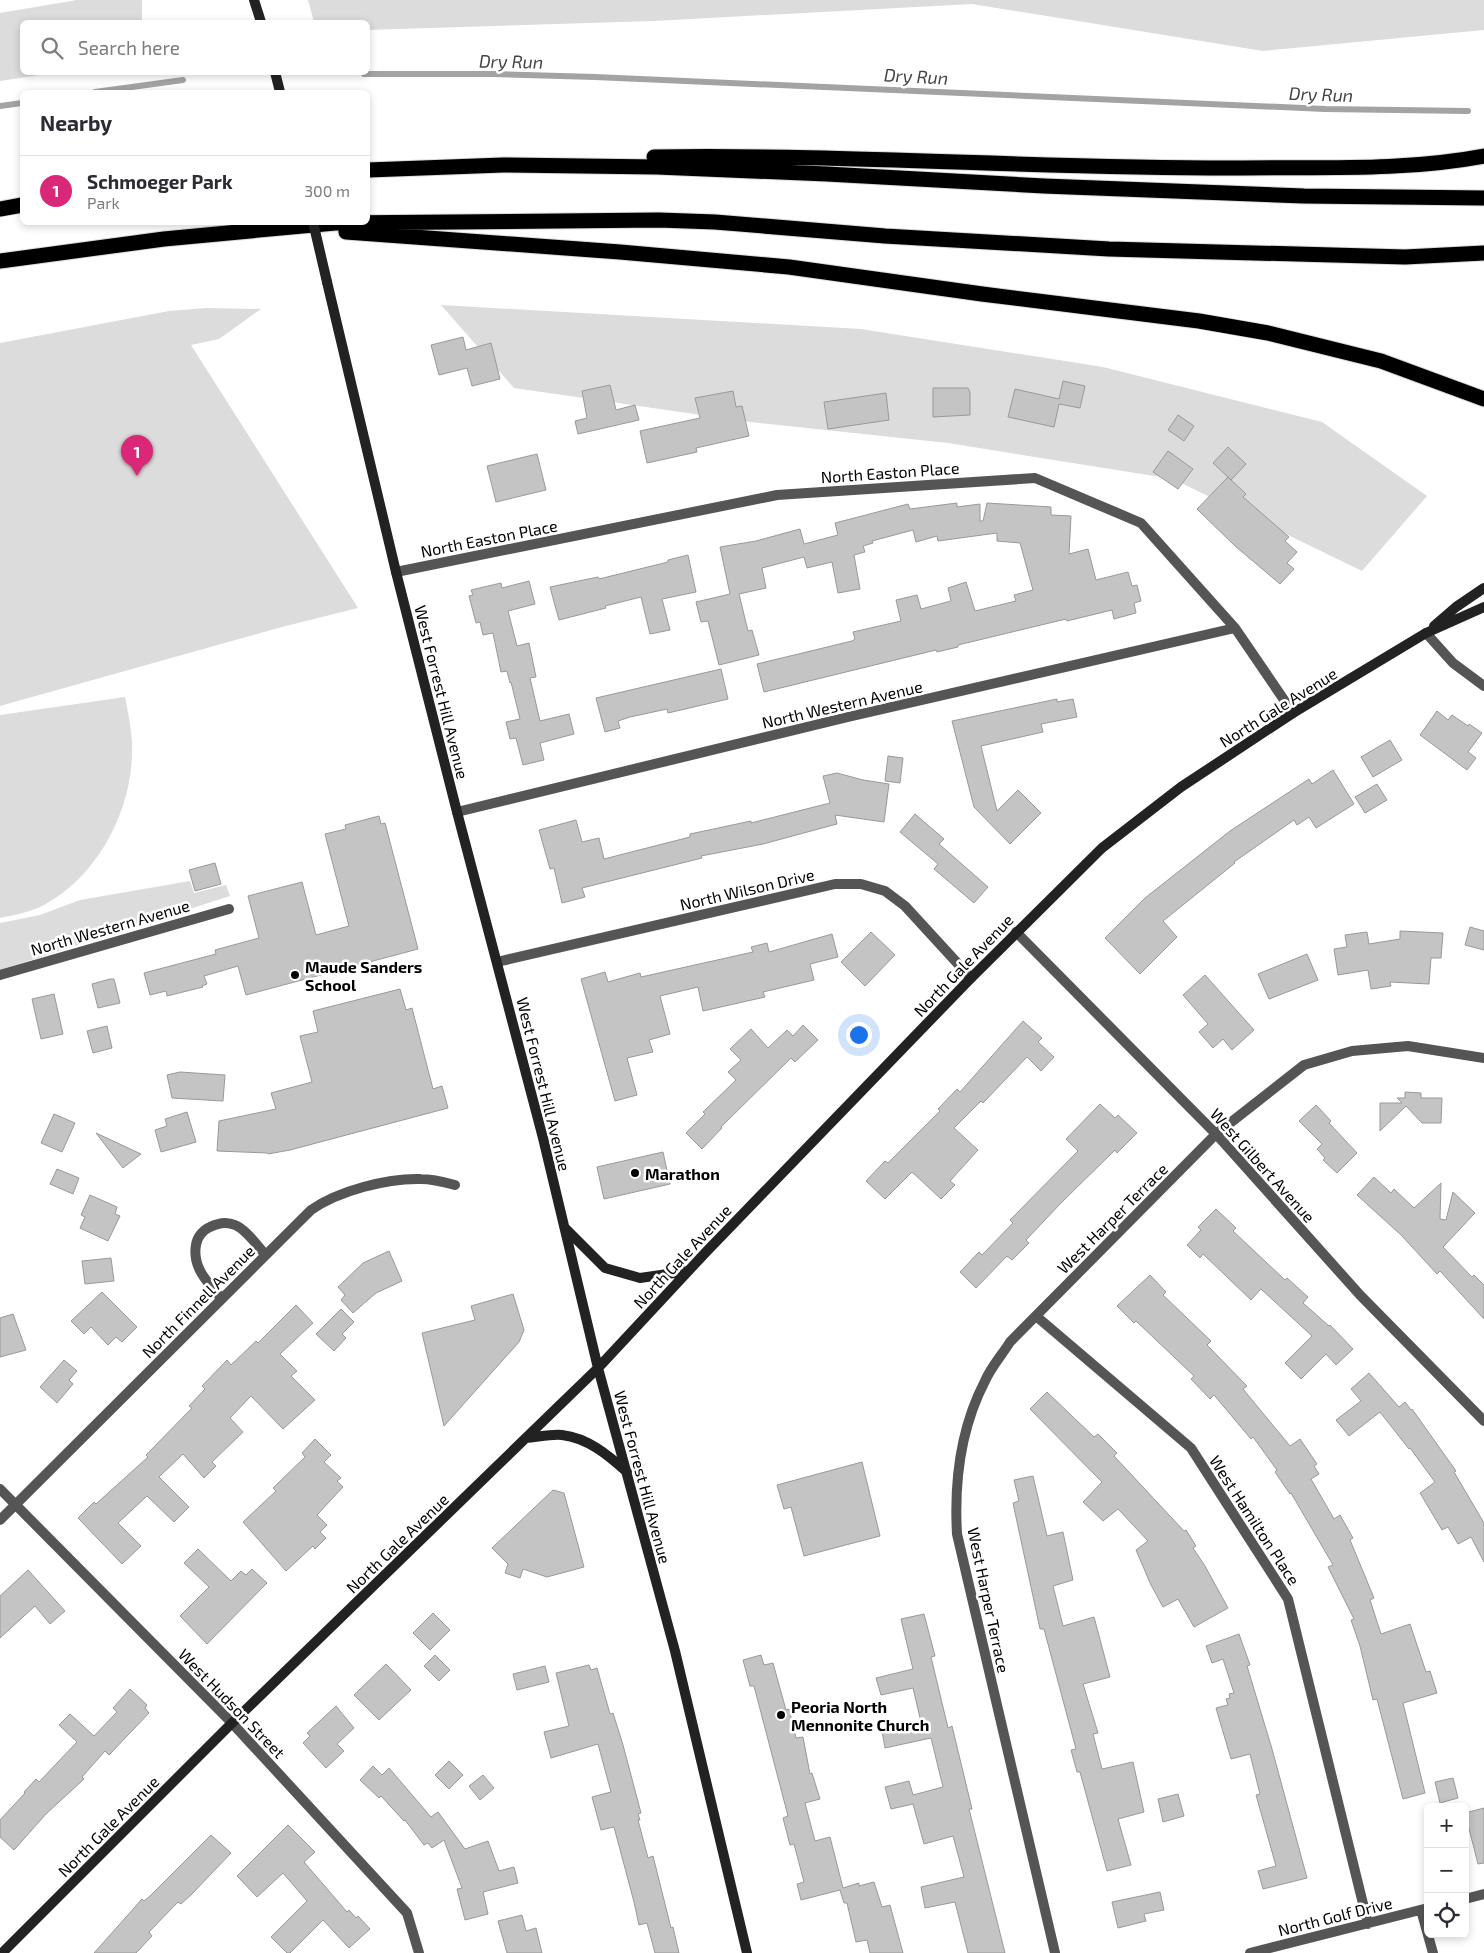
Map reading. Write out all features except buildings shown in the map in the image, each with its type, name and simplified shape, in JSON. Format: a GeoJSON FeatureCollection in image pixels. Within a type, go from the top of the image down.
{"type":"FeatureCollection","features":[{"type":"Feature","properties":{"kind":"highway"},"geometry":{"type":"LineString","coordinates":[[370,170],[536,160],[678,156],[1174,168],[1417,165],[1484,156]]}},
{"type":"Feature","properties":{"kind":"highway"},"geometry":{"type":"LineString","coordinates":[[457,166],[570,165],[691,168],[1304,196],[1484,198]]}},
{"type":"Feature","properties":{"kind":"highway"},"geometry":{"type":"LineString","coordinates":[[0,209],[20,205]]}},
{"type":"Feature","properties":{"kind":"highway"},"geometry":{"type":"LineString","coordinates":[[370,223],[659,220],[715,222],[885,236],[1108,249],[1405,257],[1484,253]]}},
{"type":"Feature","properties":{"kind":"highway"},"geometry":{"type":"LineString","coordinates":[[0,261],[115,244],[242,230],[308,225]]}},
{"type":"Feature","properties":{"kind":"highway"},"geometry":{"type":"LineString","coordinates":[[242,230],[328,230],[759,264],[1199,321],[1268,333],[1381,360],[1484,399]]}},
{"type":"Feature","properties":{"kind":"main road"},"geometry":{"type":"LineString","coordinates":[[254,0],[260,20]]}},
{"type":"Feature","properties":{"kind":"main road"},"geometry":{"type":"LineString","coordinates":[[276,75],[280,90]]}},
{"type":"Feature","properties":{"kind":"main road","name":"West Forrest Hill Avenue"},"geometry":{"type":"LineString","coordinates":[[314,225],[396,572],[565,1228],[598,1368],[675,1651],[747,1953]]}},
{"type":"Feature","properties":{"kind":"main road","name":"North Gale Avenue"},"geometry":{"type":"LineString","coordinates":[[1426,633],[1456,607],[1484,588]]}},
{"type":"Feature","properties":{"kind":"main road","name":"North Gale Avenue"},"geometry":{"type":"LineString","coordinates":[[2,1953],[232,1723],[598,1368],[688,1271],[971,978],[1102,848],[1182,786],[1293,713],[1426,633],[1484,607]]}},
{"type":"Feature","properties":{"kind":"main road"},"geometry":{"type":"LineString","coordinates":[[565,1228],[605,1268],[640,1278],[688,1271]]}},
{"type":"Feature","properties":{"kind":"main road"},"geometry":{"type":"LineString","coordinates":[[526,1438],[560,1435],[583,1441],[604,1452],[627,1472]]}},
{"type":"Feature","properties":{"kind":"street","name":"North Easton Place"},"geometry":{"type":"LineString","coordinates":[[396,572],[777,495],[1035,478],[1141,523],[1235,628],[1293,713]]}},
{"type":"Feature","properties":{"kind":"street","name":"North Western Avenue"},"geometry":{"type":"LineString","coordinates":[[457,812],[848,717],[1235,628]]}},
{"type":"Feature","properties":{"kind":"street"},"geometry":{"type":"LineString","coordinates":[[1426,633],[1453,663],[1484,686]]}},
{"type":"Feature","properties":{"kind":"street","name":"North Wilson Drive"},"geometry":{"type":"LineString","coordinates":[[497,962],[835,884],[861,884],[885,891],[905,906],[971,978]]}},
{"type":"Feature","properties":{"kind":"street","name":"North Western Avenue"},"geometry":{"type":"LineString","coordinates":[[0,975],[229,909]]}},
{"type":"Feature","properties":{"kind":"street","name":"West Gilbert Avenue"},"geometry":{"type":"LineString","coordinates":[[1016,932],[1216,1134],[1360,1295],[1484,1421]]}},
{"type":"Feature","properties":{"kind":"street","name":"West Harper Terrace"},"geometry":{"type":"LineString","coordinates":[[1055,1953],[957,1534],[956,1500],[959,1458],[966,1424],[985,1380],[1010,1342],[1216,1134],[1304,1065],[1352,1051],[1408,1046],[1484,1058]]}},
{"type":"Feature","properties":{"kind":"street","name":"North Finnell Avenue"},"geometry":{"type":"LineString","coordinates":[[0,1520],[311,1210],[339,1194],[408,1179],[431,1180],[455,1185]]}},
{"type":"Feature","properties":{"kind":"street"},"geometry":{"type":"LineString","coordinates":[[221,1298],[204,1279],[194,1254],[197,1240],[206,1229],[221,1222],[236,1225],[266,1255]]}},
{"type":"Feature","properties":{"kind":"street","name":"West Hamilton Place"},"geometry":{"type":"LineString","coordinates":[[1036,1316],[1191,1448],[1288,1599],[1368,1924]]}},
{"type":"Feature","properties":{"kind":"street","name":"West Hudson Street"},"geometry":{"type":"LineString","coordinates":[[0,1489],[232,1723],[406,1914],[419,1953]]}},
{"type":"Feature","properties":{"kind":"street"},"geometry":{"type":"LineString","coordinates":[[1469,1897],[1484,1894]]}},
{"type":"Feature","properties":{"kind":"street","name":"North Golf Drive"},"geometry":{"type":"LineString","coordinates":[[1250,1953],[1424,1909]]}},
{"type":"Feature","properties":{"kind":"street"},"geometry":{"type":"LineString","coordinates":[[1430,1938],[1433,1953]]}},
{"type":"Feature","properties":{"kind":"shaded area"},"geometry":{"type":"Polygon","coordinates":[[[77,0],[142,0],[142,20],[20,20],[20,75],[40,75],[0,81],[0,13],[77,0]]]}},
{"type":"Feature","properties":{"kind":"shaded area"},"geometry":{"type":"Polygon","coordinates":[[[308,0],[1484,0],[1484,30],[1263,51],[972,4],[654,21],[370,30],[370,20],[313,20],[308,0]]]}},
{"type":"Feature","properties":{"kind":"shaded area"},"geometry":{"type":"Polygon","coordinates":[[[441,305],[861,329],[1103,367],[1322,422],[1427,496],[1362,571],[1173,479],[948,443],[750,422],[514,388],[441,305]]]}},
{"type":"Feature","properties":{"kind":"shaded area"},"geometry":{"type":"Polygon","coordinates":[[[206,308],[261,309],[219,339],[191,345],[358,608],[282,627],[0,706],[0,343],[169,311],[206,308]]]}},
{"type":"Feature","properties":{"kind":"shaded area"},"geometry":{"type":"Polygon","coordinates":[[[125,697],[132,736],[131,766],[127,790],[110,836],[82,876],[64,892],[44,905],[0,918],[0,715],[125,697]]]}},
{"type":"Feature","properties":{"kind":"shaded area"},"geometry":{"type":"Polygon","coordinates":[[[190,881],[194,893],[226,885],[230,896],[0,970],[0,923],[40,915],[80,900],[190,881]]]}},
{"type":"Feature","properties":{"kind":"waterway","name":"Dry Run"},"geometry":{"type":"LineString","coordinates":[[370,74],[493,74],[595,77],[1325,109],[1468,111]]}},
{"type":"Feature","properties":{"kind":"waterway","name":"Dry Run"},"geometry":{"type":"LineString","coordinates":[[110,90],[183,80]]}},
{"type":"Feature","properties":{"kind":"waterway","name":"Dry Run"},"geometry":{"type":"LineString","coordinates":[[0,106],[20,103]]}},
{"type":"Feature","properties":{"kind":"place","name":"Schmoeger Park"},"geometry":{"type":"Point","coordinates":[137,476]}},
{"type":"Feature","properties":{"kind":"place","name":"Maude Sanders School"},"geometry":{"type":"Point","coordinates":[295,975]}},
{"type":"Feature","properties":{"kind":"place","name":"Marathon"},"geometry":{"type":"Point","coordinates":[635,1173]}},
{"type":"Feature","properties":{"kind":"place","name":"Peoria North Mennonite Church"},"geometry":{"type":"Point","coordinates":[781,1715]}}]}
